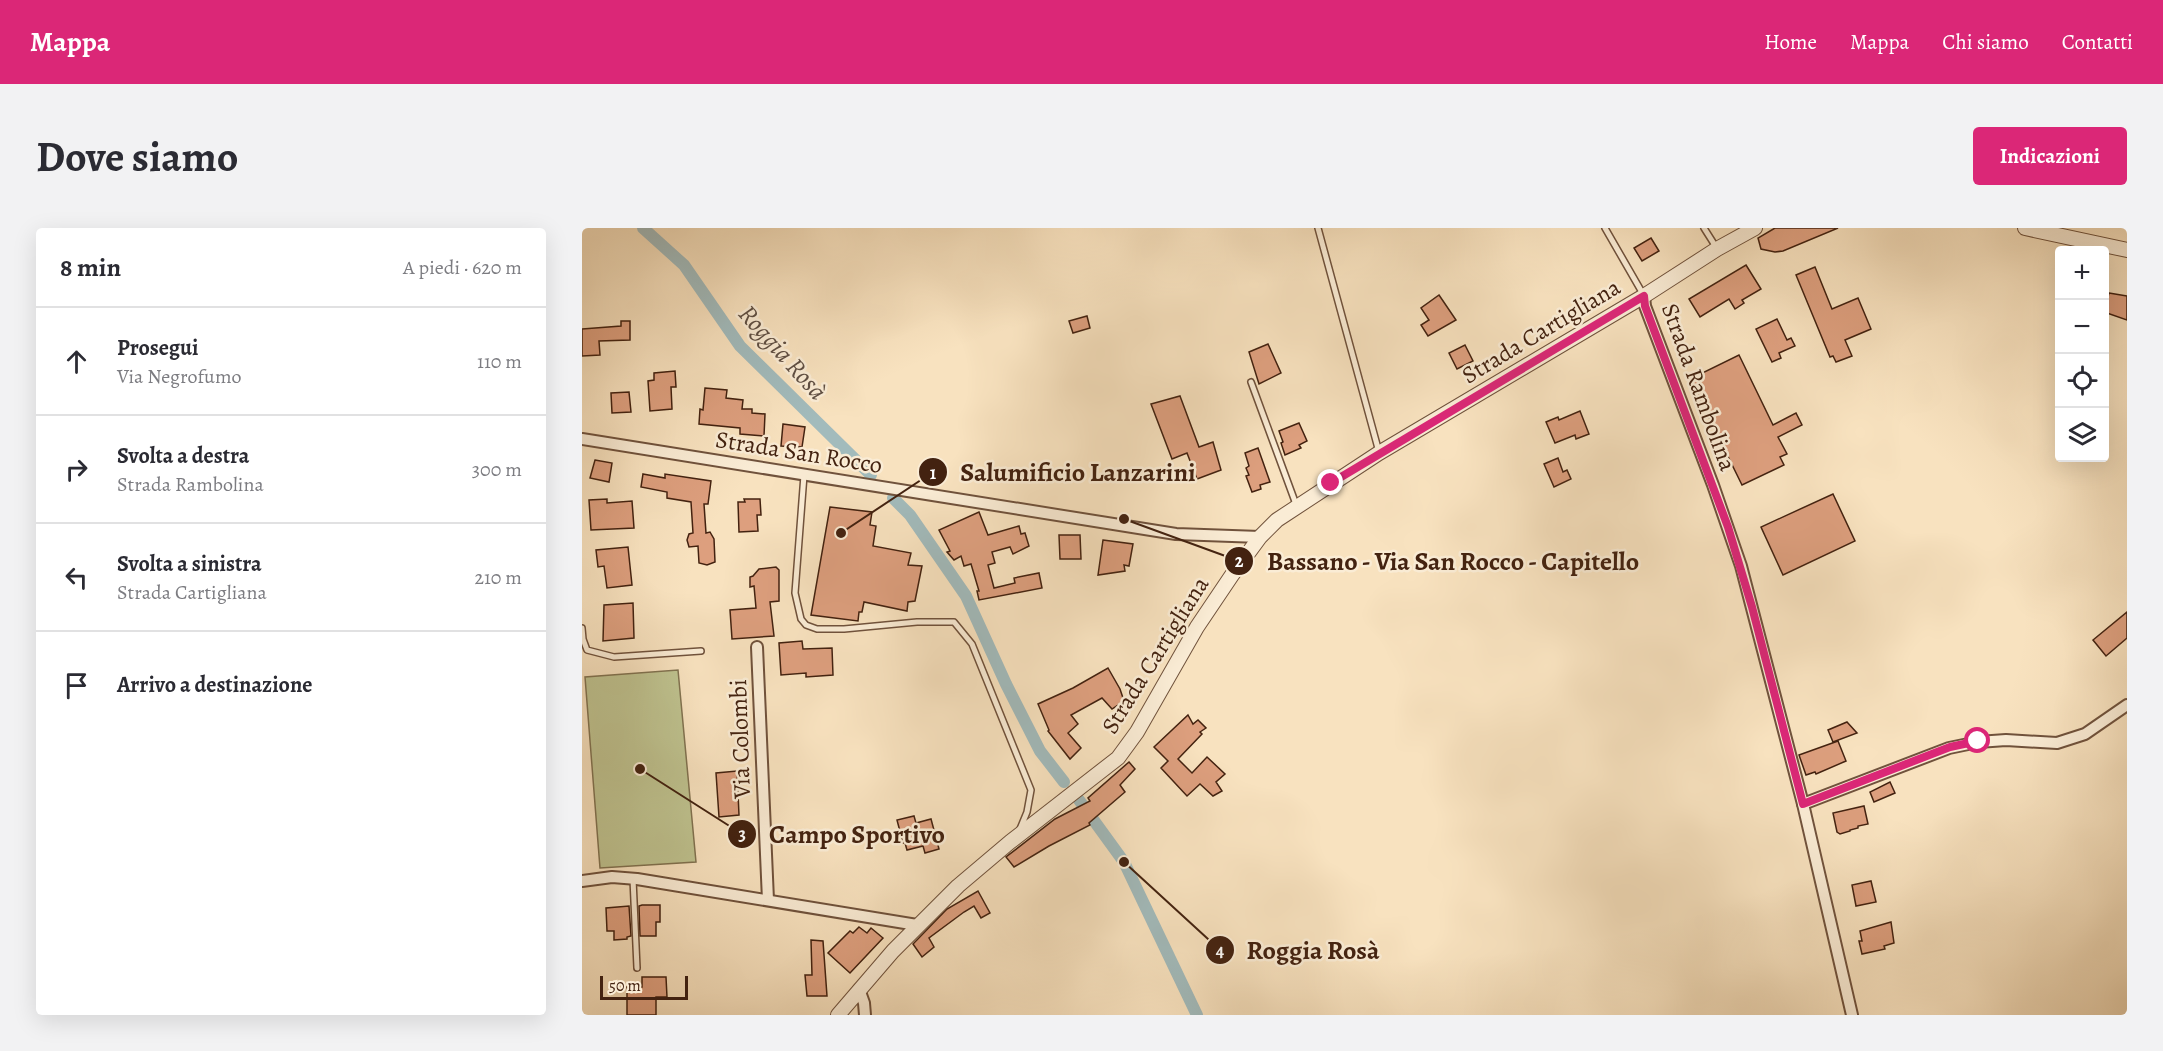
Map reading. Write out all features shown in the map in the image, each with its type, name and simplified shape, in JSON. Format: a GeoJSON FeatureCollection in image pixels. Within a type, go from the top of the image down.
{"type":"FeatureCollection","features":[{"type":"Feature","properties":{"kind":"street","name":"Strada Cartigliana"},"geometry":{"type":"LineString","coordinates":[[838,1015],[917,925],[958,886],[1018,835],[1118,758],[1137,732],[1197,627],[1260,537],[1277,520],[1379,453],[1755,228]]}},
{"type":"Feature","properties":{"kind":"street"},"geometry":{"type":"LineString","coordinates":[[2025,228],[2127,250]]}},
{"type":"Feature","properties":{"kind":"street","name":"Strada Rambolina"},"geometry":{"type":"LineString","coordinates":[[1644,296],[1645,306],[1738,557],[1803,804],[1852,1015]]}},
{"type":"Feature","properties":{"kind":"street","name":"Strada San Rocco"},"geometry":{"type":"LineString","coordinates":[[582,439],[1176,534],[1260,537]]}},
{"type":"Feature","properties":{"kind":"street","name":"Via Colombi"},"geometry":{"type":"LineString","coordinates":[[757,647],[768,900]]}},
{"type":"Feature","properties":{"kind":"street"},"geometry":{"type":"LineString","coordinates":[[1803,804],[1950,747],[1978,741],[2057,743],[2085,734],[2127,705]]}},
{"type":"Feature","properties":{"kind":"street"},"geometry":{"type":"LineString","coordinates":[[582,881],[612,877],[633,879],[917,925]]}},
{"type":"Feature","properties":{"kind":"street"},"geometry":{"type":"LineString","coordinates":[[859,989],[865,1015]]}},
{"type":"Feature","properties":{"kind":"lane"},"geometry":{"type":"LineString","coordinates":[[1318,228],[1379,453]]}},
{"type":"Feature","properties":{"kind":"lane"},"geometry":{"type":"LineString","coordinates":[[1605,228],[1644,296]]}},
{"type":"Feature","properties":{"kind":"lane"},"geometry":{"type":"LineString","coordinates":[[1704,228],[1717,249]]}},
{"type":"Feature","properties":{"kind":"lane"},"geometry":{"type":"LineString","coordinates":[[1251,382],[1297,507]]}},
{"type":"Feature","properties":{"kind":"lane"},"geometry":{"type":"LineString","coordinates":[[804,475],[795,593],[801,619],[806,625],[817,628],[844,629],[917,622],[954,622],[972,644],[1031,790],[1027,812],[1018,835]]}},
{"type":"Feature","properties":{"kind":"lane"},"geometry":{"type":"LineString","coordinates":[[582,628],[587,650],[614,657],[701,651]]}},
{"type":"Feature","properties":{"kind":"lane"},"geometry":{"type":"LineString","coordinates":[[633,879],[637,968]]}},
{"type":"Feature","properties":{"kind":"green space"},"geometry":{"type":"Polygon","coordinates":[[[678,670],[696,862],[600,868],[585,677],[678,670]]]}},
{"type":"Feature","properties":{"kind":"building"},"geometry":{"type":"Polygon","coordinates":[[[1775,228],[1838,228],[1783,251],[1761,249],[1758,238],[1775,228]]]}},
{"type":"Feature","properties":{"kind":"building"},"geometry":{"type":"Polygon","coordinates":[[[1651,238],[1659,251],[1642,261],[1634,248],[1651,238]]]}},
{"type":"Feature","properties":{"kind":"building"},"geometry":{"type":"Polygon","coordinates":[[[1746,265],[1761,289],[1742,300],[1744,303],[1735,309],[1729,299],[1700,317],[1689,299],[1746,265]]]}},
{"type":"Feature","properties":{"kind":"building"},"geometry":{"type":"Polygon","coordinates":[[[1815,267],[1832,309],[1858,298],[1871,329],[1845,340],[1852,356],[1836,362],[1833,356],[1830,357],[1796,275],[1815,267]]]}},
{"type":"Feature","properties":{"kind":"building"},"geometry":{"type":"Polygon","coordinates":[[[2109,293],[2127,296],[2127,320],[2109,314],[2109,293]]]}},
{"type":"Feature","properties":{"kind":"building"},"geometry":{"type":"Polygon","coordinates":[[[1439,295],[1456,320],[1428,336],[1421,325],[1429,320],[1421,308],[1439,295]]]}},
{"type":"Feature","properties":{"kind":"building"},"geometry":{"type":"Polygon","coordinates":[[[1087,316],[1090,328],[1073,333],[1069,321],[1087,316]]]}},
{"type":"Feature","properties":{"kind":"building"},"geometry":{"type":"Polygon","coordinates":[[[1777,319],[1787,340],[1791,338],[1795,346],[1779,353],[1781,358],[1772,362],[1756,329],[1777,319]]]}},
{"type":"Feature","properties":{"kind":"building"},"geometry":{"type":"Polygon","coordinates":[[[621,321],[630,321],[630,340],[599,341],[600,355],[582,356],[582,329],[621,326],[621,321]]]}},
{"type":"Feature","properties":{"kind":"building"},"geometry":{"type":"Polygon","coordinates":[[[1268,344],[1281,373],[1259,384],[1249,352],[1268,344]]]}},
{"type":"Feature","properties":{"kind":"building"},"geometry":{"type":"Polygon","coordinates":[[[1465,345],[1473,361],[1457,369],[1449,353],[1465,345]]]}},
{"type":"Feature","properties":{"kind":"building"},"geometry":{"type":"Polygon","coordinates":[[[1739,355],[1773,425],[1796,413],[1802,425],[1778,437],[1787,454],[1780,457],[1784,465],[1742,485],[1690,379],[1739,355]]]}},
{"type":"Feature","properties":{"kind":"building"},"geometry":{"type":"Polygon","coordinates":[[[675,371],[676,387],[671,387],[672,409],[650,411],[648,381],[654,380],[654,373],[675,371]]]}},
{"type":"Feature","properties":{"kind":"building"},"geometry":{"type":"Polygon","coordinates":[[[705,388],[727,390],[726,398],[743,400],[742,409],[752,409],[752,413],[765,414],[764,436],[740,434],[740,428],[699,424],[705,388]]]}},
{"type":"Feature","properties":{"kind":"building"},"geometry":{"type":"Polygon","coordinates":[[[629,392],[631,412],[612,413],[611,393],[629,392]]]}},
{"type":"Feature","properties":{"kind":"building"},"geometry":{"type":"Polygon","coordinates":[[[1180,396],[1199,447],[1213,442],[1221,470],[1197,479],[1187,453],[1172,459],[1151,404],[1180,396]]]}},
{"type":"Feature","properties":{"kind":"building"},"geometry":{"type":"Polygon","coordinates":[[[1580,411],[1589,434],[1576,439],[1575,435],[1555,443],[1546,422],[1558,417],[1559,420],[1580,411]]]}},
{"type":"Feature","properties":{"kind":"building"},"geometry":{"type":"Polygon","coordinates":[[[1299,423],[1307,441],[1299,445],[1301,448],[1285,455],[1279,431],[1299,423]]]}},
{"type":"Feature","properties":{"kind":"building"},"geometry":{"type":"Polygon","coordinates":[[[783,424],[805,427],[802,447],[781,446],[783,424]]]}},
{"type":"Feature","properties":{"kind":"building"},"geometry":{"type":"Polygon","coordinates":[[[1258,448],[1270,482],[1260,485],[1261,489],[1252,492],[1246,476],[1249,475],[1246,468],[1249,466],[1245,453],[1258,448]]]}},
{"type":"Feature","properties":{"kind":"building"},"geometry":{"type":"Polygon","coordinates":[[[1558,458],[1563,472],[1567,470],[1571,479],[1554,487],[1544,464],[1558,458]]]}},
{"type":"Feature","properties":{"kind":"building"},"geometry":{"type":"Polygon","coordinates":[[[595,460],[612,463],[609,482],[590,478],[595,460]]]}},
{"type":"Feature","properties":{"kind":"building"},"geometry":{"type":"Polygon","coordinates":[[[643,474],[665,478],[665,474],[711,481],[708,504],[704,504],[706,533],[710,532],[714,539],[715,562],[707,565],[699,563],[698,546],[689,547],[687,540],[689,534],[693,533],[691,502],[667,498],[667,492],[641,487],[643,474]]]}},
{"type":"Feature","properties":{"kind":"building"},"geometry":{"type":"Polygon","coordinates":[[[1833,494],[1855,541],[1783,575],[1761,527],[1833,494]]]}},
{"type":"Feature","properties":{"kind":"building"},"geometry":{"type":"Polygon","coordinates":[[[607,499],[607,503],[632,501],[634,528],[591,530],[589,500],[607,499]]]}},
{"type":"Feature","properties":{"kind":"building"},"geometry":{"type":"Polygon","coordinates":[[[744,499],[760,499],[761,515],[757,515],[758,531],[739,532],[738,502],[745,502],[744,499]]]}},
{"type":"Feature","properties":{"kind":"building"},"geometry":{"type":"Polygon","coordinates":[[[830,507],[872,512],[870,525],[876,526],[873,546],[911,553],[908,565],[922,566],[915,601],[908,602],[907,611],[864,602],[858,621],[811,615],[830,507]]]}},
{"type":"Feature","properties":{"kind":"building"},"geometry":{"type":"Polygon","coordinates":[[[979,512],[988,535],[1019,526],[1021,534],[1025,533],[1029,546],[1013,554],[1010,547],[992,552],[995,563],[988,565],[994,588],[1015,583],[1014,578],[1039,573],[1042,588],[979,600],[977,591],[979,591],[971,564],[964,566],[961,556],[954,560],[947,552],[950,551],[939,530],[979,512]]]}},
{"type":"Feature","properties":{"kind":"building"},"geometry":{"type":"Polygon","coordinates":[[[1059,535],[1080,535],[1081,559],[1060,559],[1059,535]]]}},
{"type":"Feature","properties":{"kind":"building"},"geometry":{"type":"Polygon","coordinates":[[[1103,540],[1133,544],[1129,566],[1124,565],[1125,571],[1098,575],[1103,540]]]}},
{"type":"Feature","properties":{"kind":"building"},"geometry":{"type":"Polygon","coordinates":[[[628,547],[632,585],[607,588],[604,566],[598,567],[596,550],[628,547]]]}},
{"type":"Feature","properties":{"kind":"building"},"geometry":{"type":"Polygon","coordinates":[[[776,567],[779,570],[779,601],[770,602],[774,636],[732,639],[730,610],[756,608],[754,586],[750,587],[750,577],[759,569],[776,567]]]}},
{"type":"Feature","properties":{"kind":"building"},"geometry":{"type":"Polygon","coordinates":[[[633,603],[634,638],[603,641],[604,605],[633,603]]]}},
{"type":"Feature","properties":{"kind":"building"},"geometry":{"type":"Polygon","coordinates":[[[2127,612],[2127,638],[2106,656],[2093,640],[2127,612]]]}},
{"type":"Feature","properties":{"kind":"building"},"geometry":{"type":"Polygon","coordinates":[[[802,641],[803,649],[832,648],[833,675],[806,677],[806,673],[781,675],[779,643],[802,641]]]}},
{"type":"Feature","properties":{"kind":"building"},"geometry":{"type":"Polygon","coordinates":[[[1108,668],[1124,701],[1112,709],[1102,698],[1071,715],[1078,724],[1068,733],[1081,748],[1070,759],[1048,731],[1038,704],[1108,668]]]}},
{"type":"Feature","properties":{"kind":"building"},"geometry":{"type":"Polygon","coordinates":[[[1188,715],[1193,724],[1198,720],[1206,728],[1178,759],[1192,773],[1207,757],[1225,774],[1216,782],[1222,791],[1213,796],[1200,784],[1187,796],[1161,768],[1168,761],[1154,747],[1188,715]]]}},
{"type":"Feature","properties":{"kind":"building"},"geometry":{"type":"Polygon","coordinates":[[[1847,722],[1857,733],[1833,742],[1828,730],[1847,722]]]}},
{"type":"Feature","properties":{"kind":"building"},"geometry":{"type":"Polygon","coordinates":[[[1838,741],[1846,761],[1816,774],[1815,772],[1806,775],[1799,755],[1838,741]]]}},
{"type":"Feature","properties":{"kind":"building"},"geometry":{"type":"Polygon","coordinates":[[[1129,762],[1135,769],[1120,785],[1125,792],[1089,823],[1090,825],[1014,867],[1006,857],[1055,819],[1090,801],[1088,798],[1129,762]]]}},
{"type":"Feature","properties":{"kind":"building"},"geometry":{"type":"Polygon","coordinates":[[[737,771],[739,815],[719,817],[716,773],[737,771]]]}},
{"type":"Feature","properties":{"kind":"building"},"geometry":{"type":"Polygon","coordinates":[[[1890,782],[1895,793],[1874,802],[1870,792],[1890,782]]]}},
{"type":"Feature","properties":{"kind":"building"},"geometry":{"type":"Polygon","coordinates":[[[1864,806],[1868,824],[1840,834],[1837,832],[1833,813],[1864,806]]]}},
{"type":"Feature","properties":{"kind":"building"},"geometry":{"type":"Polygon","coordinates":[[[914,816],[916,823],[931,819],[939,849],[925,853],[923,846],[907,850],[897,820],[914,816]]]}},
{"type":"Feature","properties":{"kind":"building"},"geometry":{"type":"Polygon","coordinates":[[[1871,881],[1876,902],[1856,906],[1852,885],[1871,881]]]}},
{"type":"Feature","properties":{"kind":"building"},"geometry":{"type":"Polygon","coordinates":[[[978,891],[990,913],[981,918],[974,906],[964,912],[929,938],[934,947],[922,957],[913,944],[947,909],[978,891]]]}},
{"type":"Feature","properties":{"kind":"building"},"geometry":{"type":"Polygon","coordinates":[[[660,905],[660,922],[656,922],[656,936],[640,936],[639,906],[660,905]]]}},
{"type":"Feature","properties":{"kind":"building"},"geometry":{"type":"Polygon","coordinates":[[[629,906],[631,936],[627,939],[614,940],[614,931],[607,931],[606,908],[629,906]]]}},
{"type":"Feature","properties":{"kind":"building"},"geometry":{"type":"Polygon","coordinates":[[[1891,922],[1894,943],[1884,946],[1885,949],[1862,954],[1859,941],[1862,941],[1860,931],[1891,922]]]}},
{"type":"Feature","properties":{"kind":"building"},"geometry":{"type":"Polygon","coordinates":[[[859,927],[867,933],[871,928],[883,938],[850,973],[828,953],[850,931],[853,933],[859,927]]]}},
{"type":"Feature","properties":{"kind":"building"},"geometry":{"type":"Polygon","coordinates":[[[811,940],[823,941],[827,996],[807,996],[805,975],[812,975],[811,940]]]}},
{"type":"Feature","properties":{"kind":"building"},"geometry":{"type":"Polygon","coordinates":[[[642,977],[666,977],[667,997],[656,997],[656,1015],[627,1015],[627,987],[642,987],[642,977]]]}},
{"type":"Feature","properties":{"kind":"waterway","name":"Roggia Rosà"},"geometry":{"type":"LineString","coordinates":[[643,228],[684,265],[740,346],[871,475]]}},
{"type":"Feature","properties":{"kind":"waterway","name":"Roggia Rosà"},"geometry":{"type":"LineString","coordinates":[[893,498],[910,515],[966,596],[1006,684],[1040,751],[1064,782]]}},
{"type":"Feature","properties":{"kind":"waterway","name":"Roggia Rosà"},"geometry":{"type":"LineString","coordinates":[[1079,800],[1124,862],[1197,1015]]}},
{"type":"Feature","properties":{"kind":"place","name":"Bassano - Via San Rocco - Capitello"},"geometry":{"type":"Point","coordinates":[1124,519]}},
{"type":"Feature","properties":{"kind":"place","name":"Salumificio Lanzarini"},"geometry":{"type":"Point","coordinates":[841,533]}},
{"type":"Feature","properties":{"kind":"place","name":"Campo Sportivo"},"geometry":{"type":"Point","coordinates":[640,769]}},
{"type":"Feature","properties":{"kind":"place","name":"Roggia Rosà"},"geometry":{"type":"Point","coordinates":[1124,862]}},
{"type":"Feature","properties":{"kind":"route"},"geometry":{"type":"LineString","coordinates":[[1331,483],[1644,296],[1645,306],[1741,566],[1803,804],[1950,747],[1978,741]]}}]}
